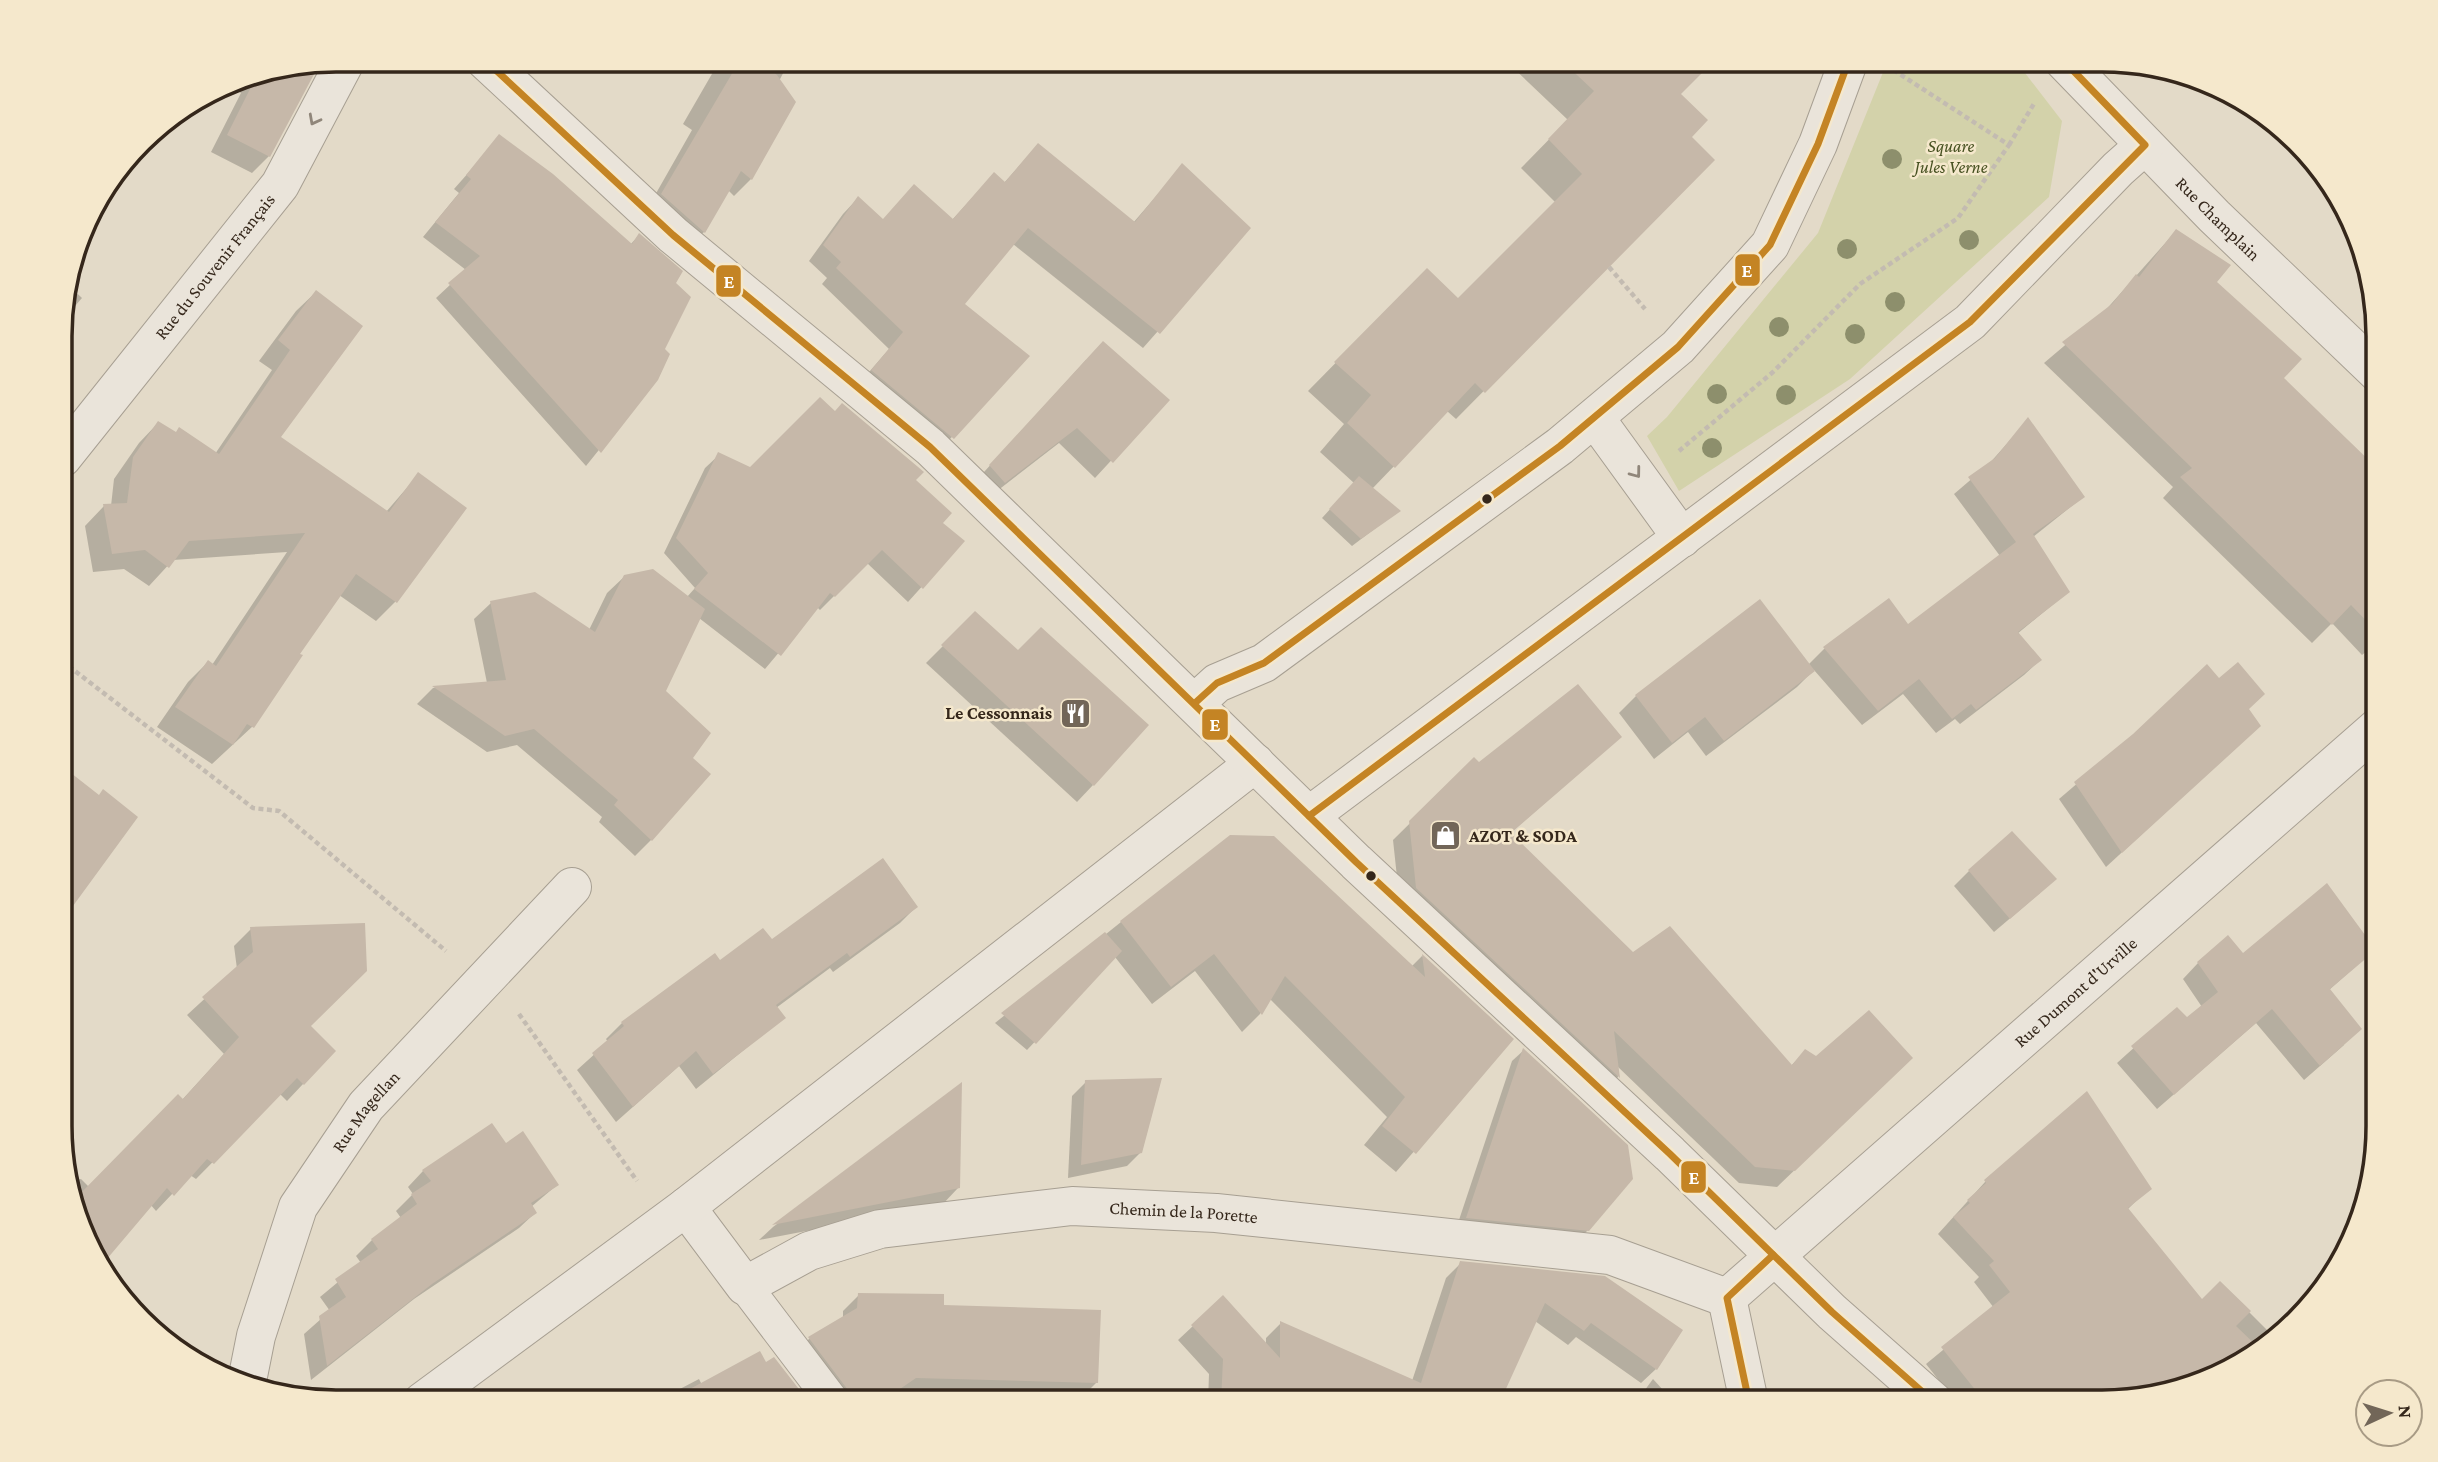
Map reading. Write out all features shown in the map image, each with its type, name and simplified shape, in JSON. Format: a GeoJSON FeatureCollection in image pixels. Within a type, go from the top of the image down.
{"type":"FeatureCollection","features":[{"type":"Feature","properties":{"kind":"street","name":"Rue du Souvenir Français"},"geometry":{"type":"LineString","coordinates":[[72,445],[280,185],[340,72]]}},
{"type":"Feature","properties":{"kind":"street"},"geometry":{"type":"LineString","coordinates":[[498,72],[673,235],[930,447],[1309,816],[1773,1255],[1921,1390]]}},
{"type":"Feature","properties":{"kind":"street"},"geometry":{"type":"LineString","coordinates":[[1195,703],[1217,683],[1264,663],[1595,418],[1678,347],[1770,245],[1818,144],[1844,72]]}},
{"type":"Feature","properties":{"kind":"street","name":"Rue Champlain"},"geometry":{"type":"LineString","coordinates":[[2075,72],[2214,216],[2366,362]]}},
{"type":"Feature","properties":{"kind":"street"},"geometry":{"type":"LineString","coordinates":[[1309,816],[1970,322],[2118,169],[2145,145]]}},
{"type":"Feature","properties":{"kind":"street"},"geometry":{"type":"LineString","coordinates":[[1595,418],[1682,538]]}},
{"type":"Feature","properties":{"kind":"street","name":"Rue Dumont d'Urville"},"geometry":{"type":"LineString","coordinates":[[1727,1298],[2366,737]]}},
{"type":"Feature","properties":{"kind":"street"},"geometry":{"type":"LineString","coordinates":[[438,1390],[676,1215],[1255,763]]}},
{"type":"Feature","properties":{"kind":"street","name":"Rue Magellan"},"geometry":{"type":"LineString","coordinates":[[248,1375],[256,1336],[298,1207],[366,1106],[572,887]]}},
{"type":"Feature","properties":{"kind":"street","name":"Chemin de la Porette"},"geometry":{"type":"LineString","coordinates":[[745,1286],[809,1251],[880,1229],[1072,1206],[1216,1213],[1610,1255],[1727,1298]]}},
{"type":"Feature","properties":{"kind":"street"},"geometry":{"type":"LineString","coordinates":[[676,1215],[745,1286]]}},
{"type":"Feature","properties":{"kind":"street"},"geometry":{"type":"LineString","coordinates":[[1727,1298],[1746,1390]]}},
{"type":"Feature","properties":{"kind":"lane"},"geometry":{"type":"LineString","coordinates":[[745,1286],[824,1390]]}},
{"type":"Feature","properties":{"kind":"path"},"geometry":{"type":"LineString","coordinates":[[1642,481],[1773,372],[1860,284],[1958,218],[2009,145],[1897,72]]}},
{"type":"Feature","properties":{"kind":"path"},"geometry":{"type":"LineString","coordinates":[[72,669],[253,808],[279,811],[519,1012],[676,1215]]}},
{"type":"Feature","properties":{"kind":"green space","name":"Square Jules Verne"},"geometry":{"type":"Polygon","coordinates":[[[1883,72],[2024,72],[2062,121],[2049,197],[1850,379],[1679,491],[1647,436],[1667,417],[1818,233],[1883,72]]]}},
{"type":"Feature","properties":{"kind":"building"},"geometry":{"type":"Polygon","coordinates":[[[315,72],[270,157],[227,135],[252,86],[315,72]]]}},
{"type":"Feature","properties":{"kind":"building"},"geometry":{"type":"Polygon","coordinates":[[[733,72],[773,72],[777,75],[796,102],[752,180],[741,171],[705,233],[661,194],[733,72]]]}},
{"type":"Feature","properties":{"kind":"building"},"geometry":{"type":"Polygon","coordinates":[[[1574,72],[1703,72],[1681,94],[1708,120],[1692,137],[1715,160],[1485,393],[1475,383],[1395,468],[1347,423],[1371,395],[1334,362],[1427,268],[1458,298],[1582,174],[1548,139],[1594,91],[1574,72]]]}},
{"type":"Feature","properties":{"kind":"building"},"geometry":{"type":"Polygon","coordinates":[[[499,134],[553,174],[632,244],[639,233],[683,271],[676,283],[691,297],[665,349],[670,354],[658,380],[601,453],[448,283],[480,256],[435,222],[471,179],[466,175],[499,134]]]}},
{"type":"Feature","properties":{"kind":"building"},"geometry":{"type":"Polygon","coordinates":[[[1038,143],[1135,222],[1182,163],[1251,228],[1160,334],[1028,228],[965,304],[1030,356],[954,439],[871,370],[903,332],[836,268],[841,262],[823,245],[858,196],[883,219],[914,184],[953,219],[994,172],[1005,182],[1038,143]]]}},
{"type":"Feature","properties":{"kind":"building"},"geometry":{"type":"Polygon","coordinates":[[[2176,229],[2231,265],[2217,282],[2302,359],[2284,378],[2366,457],[2366,621],[2351,605],[2332,625],[2180,477],[2192,468],[2062,342],[2112,304],[2136,274],[2139,277],[2176,229]]]}},
{"type":"Feature","properties":{"kind":"building"},"geometry":{"type":"Polygon","coordinates":[[[316,290],[363,326],[281,437],[389,512],[418,472],[467,508],[397,603],[356,574],[300,654],[303,655],[254,728],[247,724],[233,745],[175,707],[208,660],[216,666],[305,533],[189,541],[169,568],[145,550],[112,554],[103,504],[127,503],[133,457],[158,421],[176,432],[179,427],[219,454],[290,350],[278,340],[316,290]]]}},
{"type":"Feature","properties":{"kind":"building"},"geometry":{"type":"Polygon","coordinates":[[[1103,341],[1170,400],[1113,463],[1077,428],[1005,483],[989,465],[1103,341]]]}},
{"type":"Feature","properties":{"kind":"building"},"geometry":{"type":"Polygon","coordinates":[[[820,397],[835,411],[842,403],[924,472],[916,480],[952,513],[943,523],[965,541],[923,589],[882,550],[835,597],[830,593],[781,656],[694,589],[708,573],[676,538],[718,452],[750,467],[820,397]]]}},
{"type":"Feature","properties":{"kind":"building"},"geometry":{"type":"Polygon","coordinates":[[[2028,417],[2085,497],[2033,534],[2070,592],[2018,632],[2042,660],[1976,710],[1971,704],[1952,719],[1919,679],[1878,711],[1823,647],[1889,598],[1908,624],[2016,542],[1968,477],[1995,458],[2028,417]]]}},
{"type":"Feature","properties":{"kind":"building"},"geometry":{"type":"Polygon","coordinates":[[[1359,476],[1401,511],[1361,539],[1329,509],[1359,476]]]}},
{"type":"Feature","properties":{"kind":"building"},"geometry":{"type":"Polygon","coordinates":[[[653,569],[705,609],[666,691],[711,733],[693,758],[711,774],[652,841],[614,805],[618,800],[534,729],[505,736],[432,686],[506,680],[490,601],[535,592],[595,632],[624,575],[653,569]]]}},
{"type":"Feature","properties":{"kind":"building"},"geometry":{"type":"Polygon","coordinates":[[[1760,599],[1815,671],[1724,741],[1705,717],[1672,743],[1635,695],[1760,599]]]}},
{"type":"Feature","properties":{"kind":"building"},"geometry":{"type":"Polygon","coordinates":[[[975,611],[1018,650],[1041,627],[1149,725],[1094,786],[941,645],[975,611]]]}},
{"type":"Feature","properties":{"kind":"building"},"geometry":{"type":"Polygon","coordinates":[[[2238,662],[2265,694],[2249,709],[2261,726],[2122,853],[2074,782],[2133,734],[2207,664],[2219,678],[2238,662]]]}},
{"type":"Feature","properties":{"kind":"building"},"geometry":{"type":"Polygon","coordinates":[[[1578,684],[1622,737],[1511,833],[1633,952],[1670,926],[1792,1065],[1805,1049],[1816,1056],[1869,1010],[1913,1058],[1795,1171],[1755,1167],[1614,1031],[1620,1078],[1416,888],[1409,821],[1474,757],[1479,762],[1578,684]]]}},
{"type":"Feature","properties":{"kind":"building"},"geometry":{"type":"Polygon","coordinates":[[[72,774],[99,795],[103,789],[138,817],[72,907],[72,774]]]}},
{"type":"Feature","properties":{"kind":"building"},"geometry":{"type":"Polygon","coordinates":[[[2012,831],[2057,879],[2010,919],[1968,870],[2012,831]]]}},
{"type":"Feature","properties":{"kind":"building"},"geometry":{"type":"Polygon","coordinates":[[[1230,835],[1274,836],[1425,977],[1422,954],[1514,1039],[1416,1154],[1382,1126],[1405,1097],[1285,976],[1262,1015],[1214,954],[1171,987],[1120,921],[1230,835]]]}},
{"type":"Feature","properties":{"kind":"building"},"geometry":{"type":"Polygon","coordinates":[[[883,858],[918,907],[850,957],[847,953],[776,1005],[786,1018],[713,1074],[696,1051],[633,1107],[592,1053],[624,1026],[621,1022],[715,953],[720,960],[763,928],[772,939],[883,858]]]}},
{"type":"Feature","properties":{"kind":"building"},"geometry":{"type":"Polygon","coordinates":[[[2327,883],[2366,936],[2366,958],[2330,989],[2362,1029],[2320,1066],[2272,1009],[2174,1095],[2131,1046],[2177,1007],[2187,1017],[2218,992],[2197,962],[2228,935],[2243,953],[2327,883]]]}},
{"type":"Feature","properties":{"kind":"building"},"geometry":{"type":"Polygon","coordinates":[[[365,923],[367,971],[311,1026],[336,1051],[304,1085],[297,1078],[214,1164],[207,1159],[174,1196],[167,1188],[107,1259],[92,1227],[81,1193],[178,1094],[183,1099],[239,1037],[202,997],[253,952],[250,927],[365,923]]]}},
{"type":"Feature","properties":{"kind":"building"},"geometry":{"type":"Polygon","coordinates":[[[1105,932],[1122,951],[1036,1044],[1001,1013],[1105,932]]]}},
{"type":"Feature","properties":{"kind":"building"},"geometry":{"type":"Polygon","coordinates":[[[1523,1048],[1628,1145],[1633,1179],[1589,1231],[1466,1218],[1523,1048]]]}},
{"type":"Feature","properties":{"kind":"building"},"geometry":{"type":"Polygon","coordinates":[[[1162,1078],[1142,1153],[1081,1165],[1085,1080],[1162,1078]]]}},
{"type":"Feature","properties":{"kind":"building"},"geometry":{"type":"Polygon","coordinates":[[[962,1082],[960,1188],[772,1225],[962,1082]]]}},
{"type":"Feature","properties":{"kind":"building"},"geometry":{"type":"Polygon","coordinates":[[[2087,1091],[2152,1189],[2128,1208],[2202,1299],[2220,1281],[2251,1311],[2236,1326],[2253,1343],[2203,1370],[2171,1381],[2137,1388],[1975,1390],[1941,1347],[2010,1292],[1989,1265],[1994,1261],[1953,1217],[1970,1203],[1967,1200],[1986,1183],[1984,1180],[2087,1091]]]}},
{"type":"Feature","properties":{"kind":"building"},"geometry":{"type":"Polygon","coordinates":[[[492,1123],[506,1143],[523,1131],[559,1185],[531,1203],[537,1213],[432,1284],[327,1366],[319,1316],[346,1297],[335,1279],[378,1249],[371,1239],[417,1204],[411,1194],[431,1181],[422,1170],[492,1123]]]}},
{"type":"Feature","properties":{"kind":"building"},"geometry":{"type":"Polygon","coordinates":[[[1460,1261],[1605,1276],[1683,1330],[1657,1370],[1591,1323],[1584,1331],[1545,1303],[1505,1390],[1222,1390],[1223,1359],[1191,1325],[1223,1295],[1280,1358],[1280,1321],[1421,1383],[1460,1261]]]}},
{"type":"Feature","properties":{"kind":"building"},"geometry":{"type":"Polygon","coordinates":[[[858,1293],[944,1294],[944,1305],[1101,1310],[1098,1383],[916,1378],[898,1390],[848,1390],[808,1337],[857,1308],[858,1293]]]}},
{"type":"Feature","properties":{"kind":"building"},"geometry":{"type":"Polygon","coordinates":[[[760,1351],[766,1362],[774,1357],[800,1390],[688,1390],[760,1351]]]}},
{"type":"Feature","properties":{"kind":"transit line","name":"E"},"geometry":{"type":"LineString","coordinates":[[498,72],[673,235],[930,447],[1356,862],[1670,1154],[1832,1312],[1920,1390]]}},
{"type":"Feature","properties":{"kind":"transit line","name":"E"},"geometry":{"type":"LineString","coordinates":[[1195,703],[1217,683],[1264,663],[1560,446],[1678,347],[1770,245],[1818,144],[1845,72]]}},
{"type":"Feature","properties":{"kind":"transit line","name":"E"},"geometry":{"type":"LineString","coordinates":[[1309,816],[1970,322],[2145,145],[2075,72]]}},
{"type":"Feature","properties":{"kind":"transit line","name":"E"},"geometry":{"type":"LineString","coordinates":[[1746,1390],[1727,1298],[1773,1255]]}},
{"type":"Feature","properties":{"kind":"place","name":"Le Cessonnais"},"geometry":{"type":"Point","coordinates":[1075,713]}},
{"type":"Feature","properties":{"kind":"place","name":"AZOT & SODA"},"geometry":{"type":"Point","coordinates":[1446,836]}}]}
